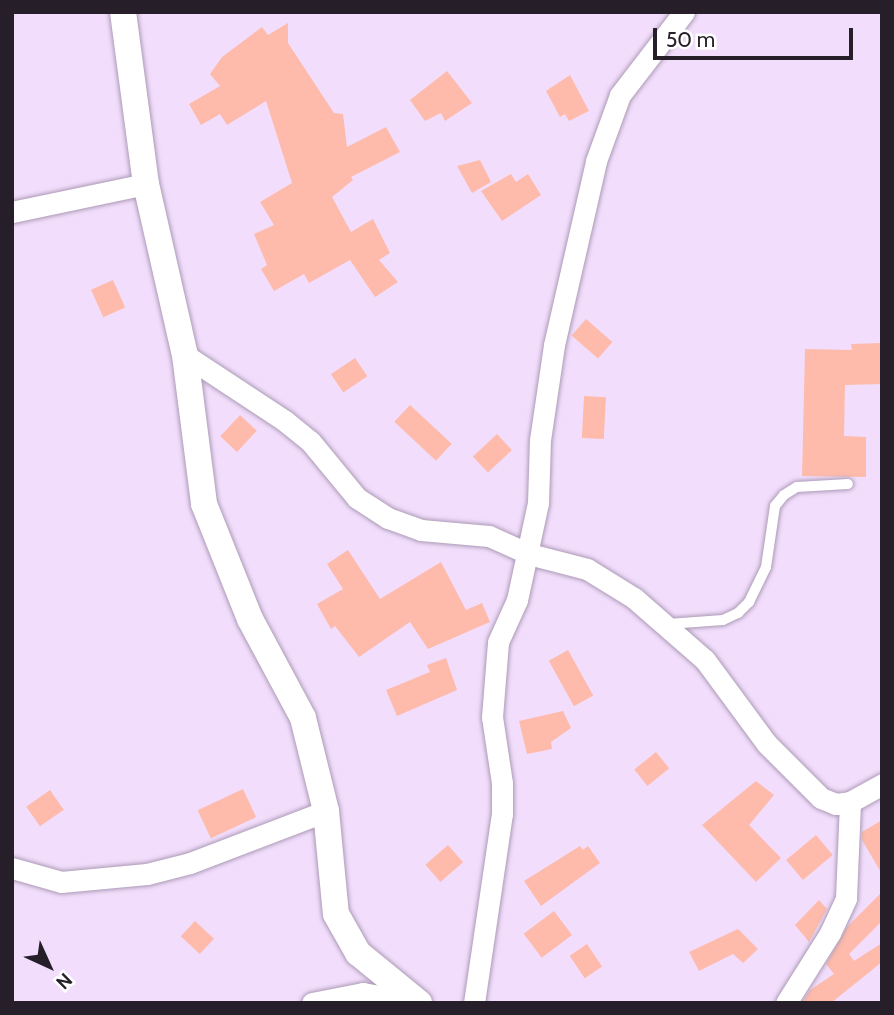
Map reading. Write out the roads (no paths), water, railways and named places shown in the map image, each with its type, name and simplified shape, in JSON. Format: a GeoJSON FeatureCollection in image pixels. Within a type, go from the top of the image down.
{"type":"FeatureCollection","features":[{"type":"Feature","properties":{"kind":"street"},"geometry":{"type":"LineString","coordinates":[[123,12],[146,184],[184,355],[204,504],[250,619],[303,718],[326,811],[331,890],[347,936],[358,953],[417,1003]]}},
{"type":"Feature","properties":{"kind":"street"},"geometry":{"type":"LineString","coordinates":[[474,1003],[502,814],[502,783],[492,717],[498,642],[517,600],[529,554],[538,503],[540,440],[554,345],[596,161],[620,95],[684,12]]}},
{"type":"Feature","properties":{"kind":"street"},"geometry":{"type":"LineString","coordinates":[[12,212],[146,184]]}},
{"type":"Feature","properties":{"kind":"street"},"geometry":{"type":"LineString","coordinates":[[184,355],[285,421],[310,441],[357,498],[388,518],[421,530],[489,536],[529,554],[587,569],[668,624],[726,685],[790,769],[821,798],[836,804],[850,802],[882,783]]}},
{"type":"Feature","properties":{"kind":"street"},"geometry":{"type":"LineString","coordinates":[[786,1003],[830,933],[846,898],[850,802]]}},
{"type":"Feature","properties":{"kind":"street"},"geometry":{"type":"LineString","coordinates":[[12,868],[61,882],[146,874],[190,863],[326,811]]}},
{"type":"Feature","properties":{"kind":"street"},"geometry":{"type":"LineString","coordinates":[[312,1003],[363,993],[417,1003]]}},
{"type":"Feature","properties":{"kind":"lane"},"geometry":{"type":"LineString","coordinates":[[668,624],[723,620],[738,613],[749,602],[766,567],[775,506],[784,495],[797,487],[848,484]]}}]}
